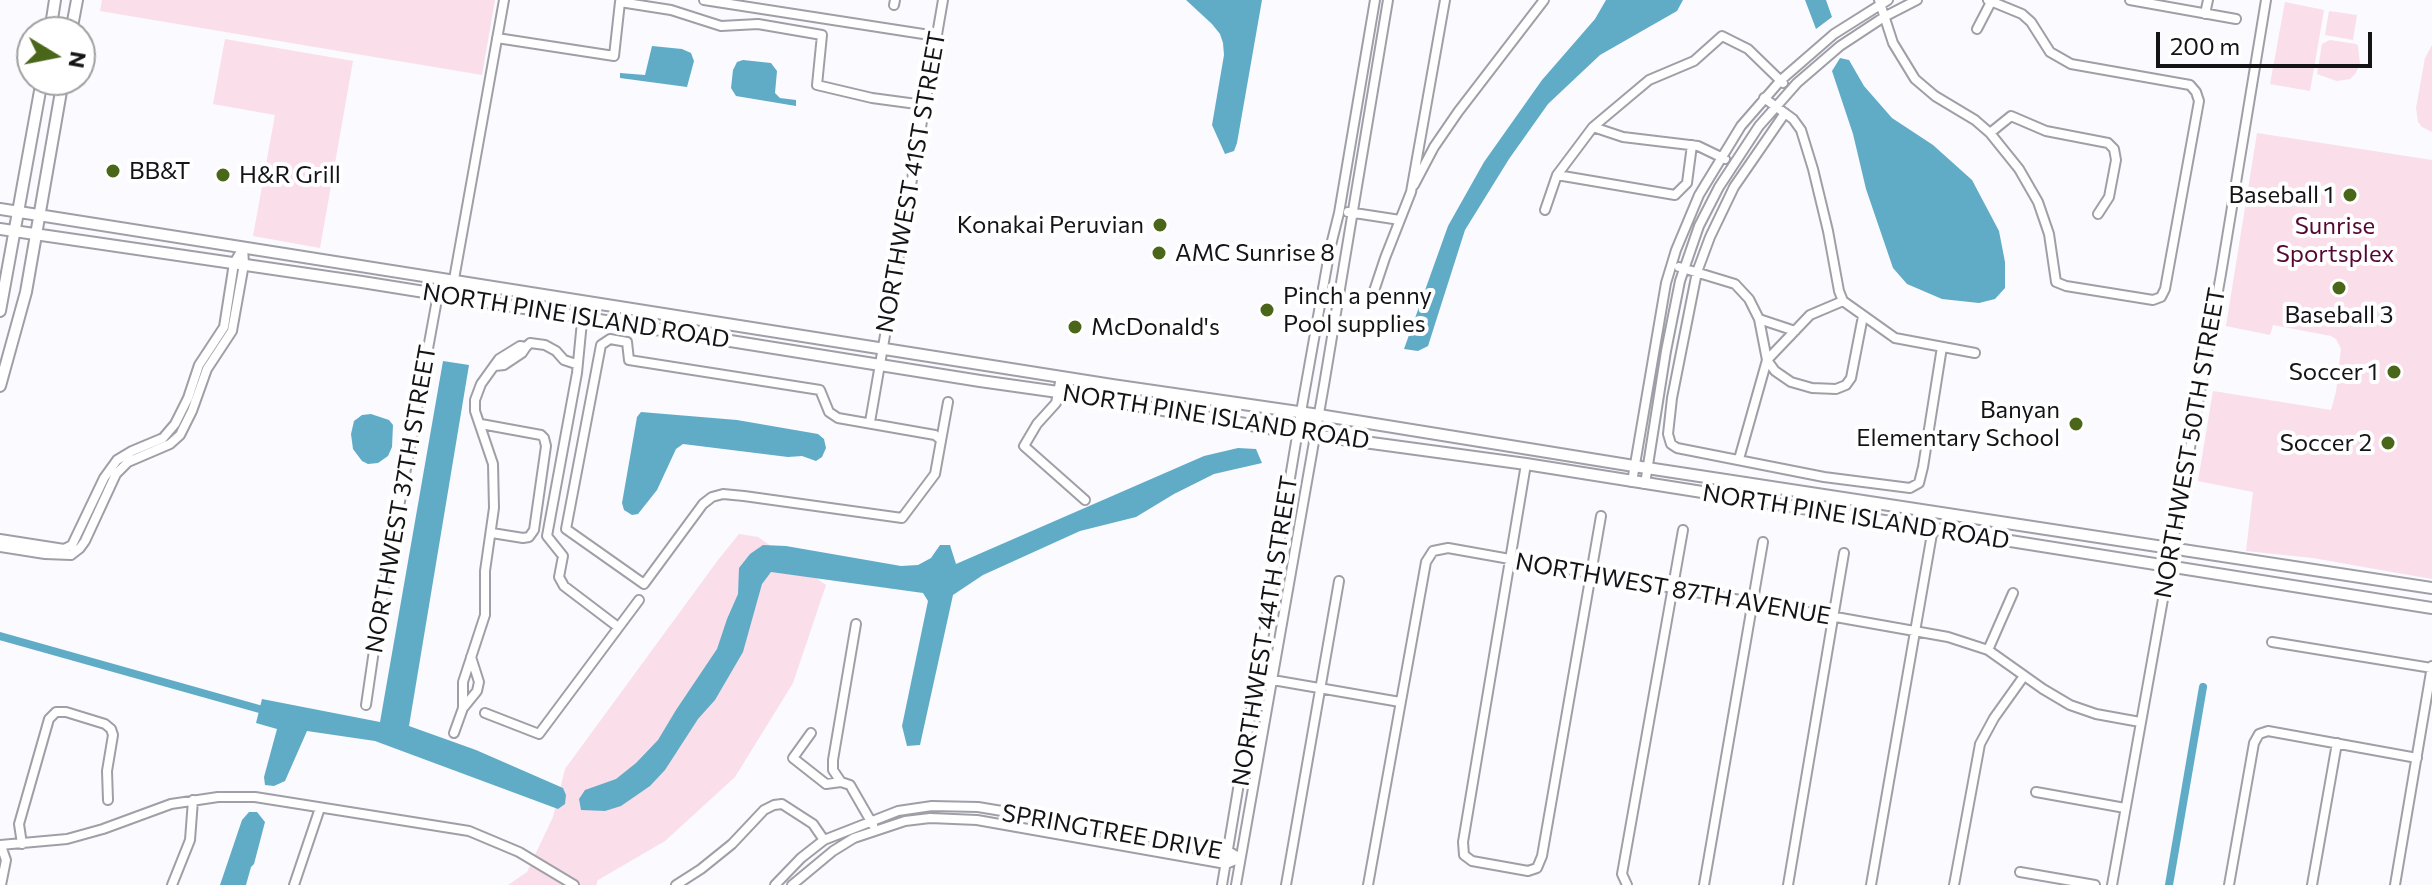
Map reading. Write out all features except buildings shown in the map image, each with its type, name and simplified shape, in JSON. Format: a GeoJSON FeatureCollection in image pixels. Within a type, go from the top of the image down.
{"type":"FeatureCollection","features":[{"type":"Feature","properties":{"kind":"main road"},"geometry":{"type":"LineString","coordinates":[[0,311],[39,96]]}},
{"type":"Feature","properties":{"kind":"main road"},"geometry":{"type":"LineString","coordinates":[[0,386],[26,292],[60,96]]}},
{"type":"Feature","properties":{"kind":"main road","name":"NORTH PINE ISLAND ROAD"},"geometry":{"type":"LineString","coordinates":[[0,209],[1061,377],[2432,588]]}},
{"type":"Feature","properties":{"kind":"main road","name":"NORTH PINE ISLAND ROAD"},"geometry":{"type":"LineString","coordinates":[[0,229],[451,296],[1298,433],[1526,464],[2432,608]]}},
{"type":"Feature","properties":{"kind":"main road"},"geometry":{"type":"LineString","coordinates":[[1442,453],[1476,451],[1516,457],[1533,449]]}},
{"type":"Feature","properties":{"kind":"main road"},"geometry":{"type":"LineString","coordinates":[[1967,534],[1992,528],[1996,521]]}},
{"type":"Feature","properties":{"kind":"street"},"geometry":{"type":"LineString","coordinates":[[451,296],[504,0]]}},
{"type":"Feature","properties":{"kind":"street"},"geometry":{"type":"LineString","coordinates":[[704,0],[936,36]]}},
{"type":"Feature","properties":{"kind":"street","name":"NORTHWEST 41ST STREET"},"geometry":{"type":"LineString","coordinates":[[870,422],[943,0]]}},
{"type":"Feature","properties":{"kind":"street","name":"NORTHWEST 44TH STREET"},"geometry":{"type":"LineString","coordinates":[[1222,885],[1301,412],[1375,0]]}},
{"type":"Feature","properties":{"kind":"street","name":"NORTHWEST 44TH STREET"},"geometry":{"type":"LineString","coordinates":[[1236,885],[1388,0]]}},
{"type":"Feature","properties":{"kind":"street"},"geometry":{"type":"LineString","coordinates":[[1411,192],[1445,0]]}},
{"type":"Feature","properties":{"kind":"street"},"geometry":{"type":"LineString","coordinates":[[1370,303],[1411,192],[1434,147],[1544,0]]}},
{"type":"Feature","properties":{"kind":"street"},"geometry":{"type":"LineString","coordinates":[[1645,484],[1683,268],[1706,212],[1732,163],[1790,90],[1840,46],[1917,0]]}},
{"type":"Feature","properties":{"kind":"street"},"geometry":{"type":"LineString","coordinates":[[2130,0],[2236,19]]}},
{"type":"Feature","properties":{"kind":"street"},"geometry":{"type":"LineString","coordinates":[[2205,14],[2208,0]]}},
{"type":"Feature","properties":{"kind":"street","name":"NORTHWEST 50TH STREET"},"geometry":{"type":"LineString","coordinates":[[2112,885],[2221,274],[2266,0]]}},
{"type":"Feature","properties":{"kind":"street"},"geometry":{"type":"LineString","coordinates":[[1883,1],[1884,17],[1893,43],[1915,79],[1935,96],[1975,120],[1990,133],[2019,169],[2038,202],[2049,234],[2056,282],[2153,300],[2161,297],[2165,289],[2199,101],[2196,92],[2190,85],[2071,64],[2050,52],[2031,22],[2022,14],[1990,1],[1977,29]]}},
{"type":"Feature","properties":{"kind":"street"},"geometry":{"type":"LineString","coordinates":[[1632,482],[1656,329],[1671,265],[1699,195],[1721,156],[1781,80],[1834,34],[1883,1]]}},
{"type":"Feature","properties":{"kind":"street"},"geometry":{"type":"LineString","coordinates":[[497,38],[614,56],[620,2],[671,10],[721,26],[758,24],[822,35],[817,85],[872,98],[924,105]]}},
{"type":"Feature","properties":{"kind":"street"},"geometry":{"type":"LineString","coordinates":[[1545,210],[1557,175],[1593,127],[1649,80],[1694,61],[1722,36],[1748,49],[1790,90]]}},
{"type":"Feature","properties":{"kind":"street"},"geometry":{"type":"LineString","coordinates":[[1764,98],[1793,119],[1801,130],[1843,301],[1895,338],[1975,353]]}},
{"type":"Feature","properties":{"kind":"street"},"geometry":{"type":"LineString","coordinates":[[1785,113],[1734,187],[1697,272],[1680,352],[1668,434],[1671,444],[1677,448],[1824,477],[1910,488],[1919,483],[1942,347]]}},
{"type":"Feature","properties":{"kind":"street"},"geometry":{"type":"LineString","coordinates":[[1990,133],[2011,116],[2046,131],[2108,143],[2114,149],[2116,160],[2109,197],[2098,214]]}},
{"type":"Feature","properties":{"kind":"street"},"geometry":{"type":"LineString","coordinates":[[1593,127],[1623,137],[1703,147],[1732,163]]}},
{"type":"Feature","properties":{"kind":"street"},"geometry":{"type":"LineString","coordinates":[[1557,175],[1675,195],[1687,183],[1692,145]]}},
{"type":"Feature","properties":{"kind":"street"},"geometry":{"type":"LineString","coordinates":[[1339,213],[1352,212],[1400,220]]}},
{"type":"Feature","properties":{"kind":"street"},"geometry":{"type":"LineString","coordinates":[[76,547],[78,533],[104,478],[117,460],[163,438],[175,424],[199,365],[224,327],[243,247]]}},
{"type":"Feature","properties":{"kind":"street"},"geometry":{"type":"LineString","coordinates":[[0,547],[71,555],[116,474],[128,462],[170,444],[186,425],[207,369],[232,331],[239,264]]}},
{"type":"Feature","properties":{"kind":"street"},"geometry":{"type":"LineString","coordinates":[[1671,265],[1735,284],[1749,299],[1759,319],[1767,360],[1775,371],[1791,382],[1812,388],[1836,389],[1846,385],[1851,378],[1863,316]]}},
{"type":"Feature","properties":{"kind":"street","name":"NORTHWEST 37TH STREET"},"geometry":{"type":"LineString","coordinates":[[366,705],[379,616],[438,294]]}},
{"type":"Feature","properties":{"kind":"street"},"geometry":{"type":"LineString","coordinates":[[584,301],[577,373],[547,536],[563,556],[559,577],[564,586],[618,627]]}},
{"type":"Feature","properties":{"kind":"street"},"geometry":{"type":"LineString","coordinates":[[1739,459],[1767,360],[1810,315],[1843,301]]}},
{"type":"Feature","properties":{"kind":"street"},"geometry":{"type":"LineString","coordinates":[[1759,319],[1795,331]]}},
{"type":"Feature","properties":{"kind":"street","name":"NORTH PINE ISLAND ROAD"},"geometry":{"type":"LineString","coordinates":[[610,339],[627,342],[629,360],[820,390],[829,412],[838,418],[870,422],[935,435],[941,440],[935,474],[902,518],[723,494],[703,504],[644,584],[566,529],[601,345],[610,339]]}},
{"type":"Feature","properties":{"kind":"street"},"geometry":{"type":"LineString","coordinates":[[463,708],[463,682],[485,615],[485,571],[492,533],[493,464],[475,411],[475,400],[481,384],[495,366],[504,365],[522,353],[530,343],[545,345],[564,360],[576,364]]}},
{"type":"Feature","properties":{"kind":"street"},"geometry":{"type":"LineString","coordinates":[[1061,377],[1056,403],[1037,424],[1024,446],[1085,500]]}},
{"type":"Feature","properties":{"kind":"street"},"geometry":{"type":"LineString","coordinates":[[941,440],[948,402]]}},
{"type":"Feature","properties":{"kind":"street"},"geometry":{"type":"LineString","coordinates":[[481,424],[541,435],[546,446],[534,530],[529,537],[523,538],[492,533]]}},
{"type":"Feature","properties":{"kind":"street"},"geometry":{"type":"LineString","coordinates":[[1526,464],[1463,842],[1464,855],[1472,861],[1528,871],[1537,868],[1542,856],[1601,516]]}},
{"type":"Feature","properties":{"kind":"street"},"geometry":{"type":"LineString","coordinates":[[1871,885],[1933,528]]}},
{"type":"Feature","properties":{"kind":"street"},"geometry":{"type":"LineString","coordinates":[[1626,884],[1622,874],[1683,530]]}},
{"type":"Feature","properties":{"kind":"street"},"geometry":{"type":"LineString","coordinates":[[0,539],[64,549],[76,547]]}},
{"type":"Feature","properties":{"kind":"street"},"geometry":{"type":"LineString","coordinates":[[1704,885],[1763,542]]}},
{"type":"Feature","properties":{"kind":"street","name":"NORTHWEST 87TH AVENUE"},"geometry":{"type":"LineString","coordinates":[[1400,702],[1426,562],[1433,551],[1448,548],[1948,637],[1988,650],[2070,705],[2096,714],[2140,722]]}},
{"type":"Feature","properties":{"kind":"street"},"geometry":{"type":"LineString","coordinates":[[1788,885],[1844,553]]}},
{"type":"Feature","properties":{"kind":"street"},"geometry":{"type":"LineString","coordinates":[[1286,885],[1339,581]]}},
{"type":"Feature","properties":{"kind":"street"},"geometry":{"type":"LineString","coordinates":[[1988,650],[2013,593]]}},
{"type":"Feature","properties":{"kind":"street"},"geometry":{"type":"LineString","coordinates":[[485,713],[539,734],[639,600]]}},
{"type":"Feature","properties":{"kind":"street"},"geometry":{"type":"LineString","coordinates":[[841,782],[833,770],[833,760],[856,624]]}},
{"type":"Feature","properties":{"kind":"street"},"geometry":{"type":"LineString","coordinates":[[2272,642],[2432,667],[2395,885]]}},
{"type":"Feature","properties":{"kind":"street"},"geometry":{"type":"LineString","coordinates":[[454,733],[463,708],[477,691],[479,682],[471,657]]}},
{"type":"Feature","properties":{"kind":"street"},"geometry":{"type":"LineString","coordinates":[[1954,885],[1980,744],[2024,676]]}},
{"type":"Feature","properties":{"kind":"street"},"geometry":{"type":"LineString","coordinates":[[1258,678],[1400,702],[1368,885]]}},
{"type":"Feature","properties":{"kind":"street"},"geometry":{"type":"LineString","coordinates":[[22,844],[19,824],[49,719],[56,712],[105,724],[111,729],[108,800]]}},
{"type":"Feature","properties":{"kind":"street"},"geometry":{"type":"LineString","coordinates":[[2229,885],[2254,743],[2259,734],[2268,731],[2417,758]]}},
{"type":"Feature","properties":{"kind":"street"},"geometry":{"type":"LineString","coordinates":[[811,733],[793,758],[826,784],[841,782],[850,785],[876,830]]}},
{"type":"Feature","properties":{"kind":"street"},"geometry":{"type":"LineString","coordinates":[[2312,885],[2337,743]]}},
{"type":"Feature","properties":{"kind":"street"},"geometry":{"type":"LineString","coordinates":[[2036,792],[2125,808]]}},
{"type":"Feature","properties":{"kind":"street"},"geometry":{"type":"LineString","coordinates":[[1,885],[6,860],[1,846],[67,839],[171,804],[218,797],[255,797],[469,831],[519,852],[574,885]]}},
{"type":"Feature","properties":{"kind":"street"},"geometry":{"type":"LineString","coordinates":[[172,885],[190,840],[193,800]]}},
{"type":"Feature","properties":{"kind":"street"},"geometry":{"type":"LineString","coordinates":[[676,885],[732,844],[764,810],[774,805],[782,804],[813,824],[824,840]]}},
{"type":"Feature","properties":{"kind":"street","name":"SPRINGTREE DRIVE"},"geometry":{"type":"LineString","coordinates":[[775,885],[824,840],[898,811],[923,807],[978,807],[1228,851],[1240,858]]}},
{"type":"Feature","properties":{"kind":"street"},"geometry":{"type":"LineString","coordinates":[[294,885],[320,808]]}},
{"type":"Feature","properties":{"kind":"street","name":"SPRINGTREE DRIVE"},"geometry":{"type":"LineString","coordinates":[[792,885],[854,838],[905,821],[930,818],[977,820],[1226,864],[1240,858]]}},
{"type":"Feature","properties":{"kind":"street"},"geometry":{"type":"LineString","coordinates":[[2020,872],[2095,885]]}},
{"type":"Feature","properties":{"kind":"green space"},"geometry":{"type":"Polygon","coordinates":[[[102,0],[495,0],[482,75],[100,11],[102,0]]]}},
{"type":"Feature","properties":{"kind":"green space"},"geometry":{"type":"Polygon","coordinates":[[[2285,2],[2324,10],[2310,91],[2270,84],[2285,2]]]}},
{"type":"Feature","properties":{"kind":"green space"},"geometry":{"type":"Polygon","coordinates":[[[2329,11],[2357,15],[2353,40],[2325,35],[2329,11]]]}},
{"type":"Feature","properties":{"kind":"green space"},"geometry":{"type":"Polygon","coordinates":[[[225,39],[353,61],[320,248],[253,236],[275,115],[213,104],[225,39]]]}},
{"type":"Feature","properties":{"kind":"green space"},"geometry":{"type":"Polygon","coordinates":[[[2330,40],[2358,46],[2360,65],[2350,79],[2337,81],[2317,74],[2322,44],[2330,40]]]}},
{"type":"Feature","properties":{"kind":"green space"},"geometry":{"type":"Polygon","coordinates":[[[2432,45],[2432,132],[2418,122],[2416,108],[2425,58],[2432,45]]]}},
{"type":"Feature","properties":{"kind":"green space","name":"Sunrise Sportsplex"},"geometry":{"type":"Polygon","coordinates":[[[2257,133],[2432,160],[2432,579],[2313,558],[2246,551],[2253,492],[2198,481],[2213,391],[2331,410],[2336,392],[2341,349],[2331,336],[2273,325],[2270,335],[2226,326],[2257,133]]]}},
{"type":"Feature","properties":{"kind":"green space"},"geometry":{"type":"Polygon","coordinates":[[[739,534],[758,537],[826,585],[793,683],[735,777],[665,841],[598,880],[596,885],[508,885],[527,872],[553,817],[565,769],[739,534]]]}},
{"type":"Feature","properties":{"kind":"water"},"geometry":{"type":"Polygon","coordinates":[[[1186,0],[1262,0],[1237,143],[1234,151],[1225,154],[1212,125],[1224,55],[1223,43],[1212,24],[1186,0]]]}},
{"type":"Feature","properties":{"kind":"water"},"geometry":{"type":"Polygon","coordinates":[[[1606,0],[1683,0],[1677,11],[1600,55],[1548,104],[1465,230],[1428,346],[1418,351],[1404,349],[1448,226],[1484,162],[1542,80],[1595,19],[1606,0]]]}},
{"type":"Feature","properties":{"kind":"water"},"geometry":{"type":"Polygon","coordinates":[[[1805,0],[1826,0],[1832,17],[1816,29],[1805,0]]]}},
{"type":"Feature","properties":{"kind":"water"},"geometry":{"type":"Polygon","coordinates":[[[652,46],[691,53],[694,61],[687,87],[620,78],[620,73],[645,75],[652,46]]]}},
{"type":"Feature","properties":{"kind":"water"},"geometry":{"type":"Polygon","coordinates":[[[1840,58],[1849,60],[1864,86],[1892,118],[1933,145],[1972,180],[1999,231],[2005,262],[2005,288],[1995,299],[1979,303],[1942,299],[1907,284],[1893,268],[1866,189],[1853,134],[1832,71],[1840,58]]]}},
{"type":"Feature","properties":{"kind":"water"},"geometry":{"type":"Polygon","coordinates":[[[737,62],[771,63],[777,71],[775,93],[780,98],[796,100],[796,106],[736,96],[731,88],[733,70],[737,62]]]}},
{"type":"Feature","properties":{"kind":"water"},"geometry":{"type":"Polygon","coordinates":[[[443,361],[469,365],[409,726],[476,750],[563,788],[565,804],[558,809],[375,741],[307,731],[285,781],[274,786],[265,785],[264,777],[277,729],[256,723],[262,699],[380,722],[443,361]]]}},
{"type":"Feature","properties":{"kind":"water"},"geometry":{"type":"Polygon","coordinates":[[[641,412],[737,420],[818,434],[824,439],[826,448],[816,461],[802,456],[683,444],[676,449],[657,490],[638,514],[632,515],[624,510],[622,503],[637,417],[641,412]]]}},
{"type":"Feature","properties":{"kind":"water"},"geometry":{"type":"Polygon","coordinates":[[[371,414],[389,420],[393,425],[392,447],[388,456],[378,463],[368,464],[353,449],[351,434],[354,421],[362,415],[371,414]]]}},
{"type":"Feature","properties":{"kind":"water"},"geometry":{"type":"Polygon","coordinates":[[[1238,448],[1256,449],[1262,463],[1214,474],[1136,517],[1080,531],[983,575],[953,595],[920,745],[907,746],[902,726],[928,601],[923,593],[771,572],[762,584],[743,652],[715,700],[698,719],[665,770],[650,786],[621,806],[605,811],[581,810],[579,799],[585,790],[616,779],[658,740],[717,649],[738,594],[739,568],[750,554],[763,545],[786,546],[901,566],[918,565],[931,558],[940,545],[950,545],[956,564],[1204,456],[1238,448]]]}},
{"type":"Feature","properties":{"kind":"water"},"geometry":{"type":"Polygon","coordinates":[[[249,812],[257,812],[265,822],[246,885],[220,885],[242,820],[249,812]]]}},
{"type":"Feature","properties":{"kind":"waterway"},"geometry":{"type":"LineString","coordinates":[[0,636],[270,712]]}},
{"type":"Feature","properties":{"kind":"waterway"},"geometry":{"type":"LineString","coordinates":[[2169,885],[2203,687]]}},
{"type":"Feature","properties":{"kind":"place","name":"BB&T"},"geometry":{"type":"Point","coordinates":[113,171]}},
{"type":"Feature","properties":{"kind":"place","name":"H&R Grill"},"geometry":{"type":"Point","coordinates":[223,175]}},
{"type":"Feature","properties":{"kind":"place","name":"Baseball 1"},"geometry":{"type":"Point","coordinates":[2350,195]}},
{"type":"Feature","properties":{"kind":"place","name":"Konakai Peruvian"},"geometry":{"type":"Point","coordinates":[1160,225]}},
{"type":"Feature","properties":{"kind":"place","name":"AMC Sunrise 8"},"geometry":{"type":"Point","coordinates":[1159,253]}},
{"type":"Feature","properties":{"kind":"place","name":"Baseball 3"},"geometry":{"type":"Point","coordinates":[2339,288]}},
{"type":"Feature","properties":{"kind":"place","name":"Pinch a penny Pool supplies"},"geometry":{"type":"Point","coordinates":[1267,310]}},
{"type":"Feature","properties":{"kind":"place","name":"McDonald's"},"geometry":{"type":"Point","coordinates":[1075,327]}},
{"type":"Feature","properties":{"kind":"place","name":"Soccer 1"},"geometry":{"type":"Point","coordinates":[2394,372]}},
{"type":"Feature","properties":{"kind":"place","name":"Banyan Elementary School"},"geometry":{"type":"Point","coordinates":[2076,424]}},
{"type":"Feature","properties":{"kind":"place","name":"Soccer 2"},"geometry":{"type":"Point","coordinates":[2388,443]}}]}
